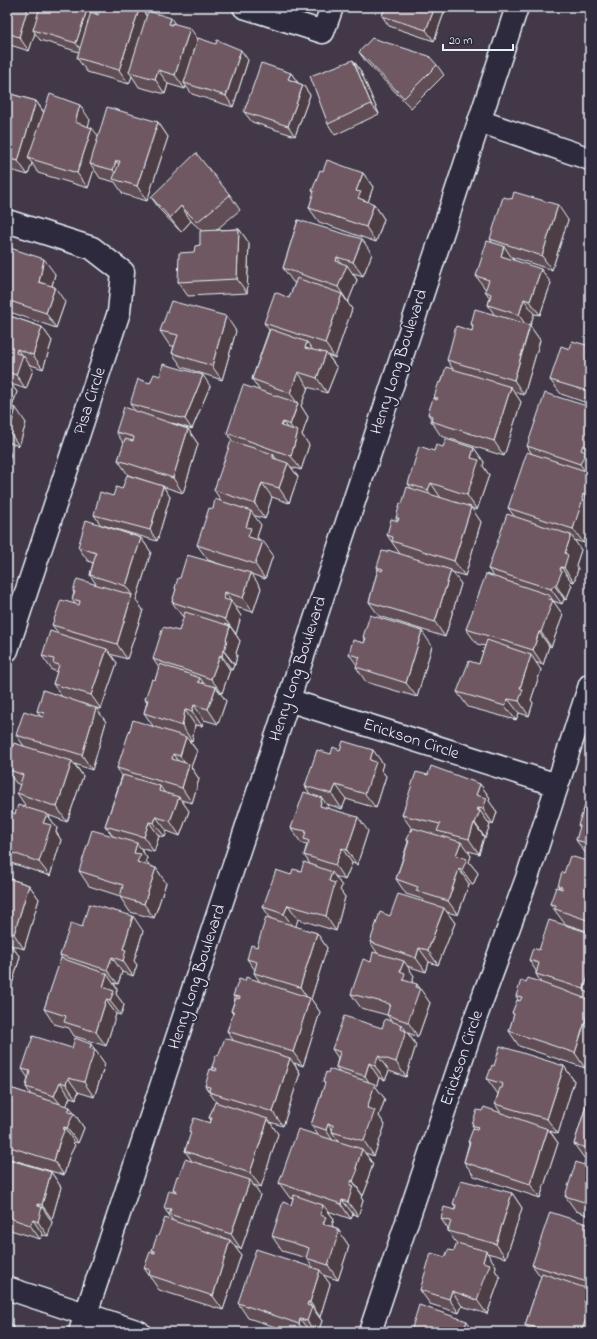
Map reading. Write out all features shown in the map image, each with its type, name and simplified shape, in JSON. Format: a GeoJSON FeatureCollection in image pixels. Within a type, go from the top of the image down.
{"type":"FeatureCollection","features":[{"type":"Feature","properties":{"kind":"street"},"geometry":{"type":"LineString","coordinates":[[244,7],[323,32],[332,7]]}},
{"type":"Feature","properties":{"kind":"street","name":"Henry Long Boulevard"},"geometry":{"type":"LineString","coordinates":[[82,1324],[517,7]]}},
{"type":"Feature","properties":{"kind":"street"},"geometry":{"type":"LineString","coordinates":[[479,121],[590,159]]}},
{"type":"Feature","properties":{"kind":"street","name":"Pisa Circle"},"geometry":{"type":"LineString","coordinates":[[7,221],[92,248],[124,272],[119,312],[7,650]]}},
{"type":"Feature","properties":{"kind":"street","name":"Erickson Circle"},"geometry":{"type":"LineString","coordinates":[[370,1332],[475,1019],[527,878],[556,785],[590,685]]}},
{"type":"Feature","properties":{"kind":"street","name":"Erickson Circle"},"geometry":{"type":"LineString","coordinates":[[288,700],[556,785]]}},
{"type":"Feature","properties":{"kind":"street"},"geometry":{"type":"LineString","coordinates":[[7,1288],[82,1324],[139,1332]]}},
{"type":"Feature","properties":{"kind":"building"},"geometry":{"type":"Polygon","coordinates":[[[7,7],[28,7],[19,37],[7,33],[7,7]]]}},
{"type":"Feature","properties":{"kind":"building"},"geometry":{"type":"Polygon","coordinates":[[[40,7],[88,7],[76,43],[33,30],[40,7]]]}},
{"type":"Feature","properties":{"kind":"building"},"geometry":{"type":"Polygon","coordinates":[[[101,7],[140,7],[119,70],[77,58],[91,12],[98,15],[101,7]]]}},
{"type":"Feature","properties":{"kind":"building"},"geometry":{"type":"Polygon","coordinates":[[[385,7],[435,7],[426,30],[382,16],[385,7]]]}},
{"type":"Feature","properties":{"kind":"building"},"geometry":{"type":"Polygon","coordinates":[[[148,11],[171,18],[169,24],[172,25],[172,23],[190,28],[175,75],[158,70],[155,79],[129,72],[148,11]]]}},
{"type":"Feature","properties":{"kind":"building"},"geometry":{"type":"Polygon","coordinates":[[[198,38],[216,44],[217,40],[241,50],[226,96],[184,83],[198,38]]]}},
{"type":"Feature","properties":{"kind":"building"},"geometry":{"type":"Polygon","coordinates":[[[372,38],[429,56],[437,65],[404,98],[359,52],[372,38]]]}},
{"type":"Feature","properties":{"kind":"building"},"geometry":{"type":"Polygon","coordinates":[[[353,60],[371,104],[328,124],[310,76],[353,60]]]}},
{"type":"Feature","properties":{"kind":"building"},"geometry":{"type":"Polygon","coordinates":[[[261,63],[291,73],[288,79],[303,85],[288,126],[244,112],[261,63]]]}},
{"type":"Feature","properties":{"kind":"building"},"geometry":{"type":"Polygon","coordinates":[[[7,93],[36,101],[18,161],[7,158],[7,93]]]}},
{"type":"Feature","properties":{"kind":"building"},"geometry":{"type":"Polygon","coordinates":[[[50,94],[80,105],[75,122],[92,128],[77,173],[28,158],[50,94]]]}},
{"type":"Feature","properties":{"kind":"building"},"geometry":{"type":"Polygon","coordinates":[[[107,107],[158,122],[137,186],[113,179],[120,161],[116,161],[113,170],[90,164],[107,107]]]}},
{"type":"Feature","properties":{"kind":"building"},"geometry":{"type":"Polygon","coordinates":[[[196,153],[230,195],[197,222],[181,206],[170,218],[151,197],[196,153]]]}},
{"type":"Feature","properties":{"kind":"building"},"geometry":{"type":"Polygon","coordinates":[[[327,160],[363,173],[356,191],[361,192],[358,198],[374,204],[366,227],[309,208],[314,191],[312,191],[320,170],[323,171],[327,160]]]}},
{"type":"Feature","properties":{"kind":"building"},"geometry":{"type":"Polygon","coordinates":[[[514,192],[558,205],[542,256],[490,239],[503,197],[512,199],[514,192]]]}},
{"type":"Feature","properties":{"kind":"building"},"geometry":{"type":"Polygon","coordinates":[[[298,220],[362,239],[353,262],[337,257],[336,261],[347,265],[338,287],[283,268],[298,220]]]}},
{"type":"Feature","properties":{"kind":"building"},"geometry":{"type":"Polygon","coordinates":[[[239,229],[237,279],[178,282],[179,253],[194,252],[195,246],[200,245],[200,231],[239,229]]]}},
{"type":"Feature","properties":{"kind":"building"},"geometry":{"type":"Polygon","coordinates":[[[487,241],[504,246],[501,256],[541,269],[530,301],[524,299],[519,315],[488,305],[491,294],[485,291],[489,280],[476,276],[487,241]]]}},
{"type":"Feature","properties":{"kind":"building"},"geometry":{"type":"Polygon","coordinates":[[[7,247],[44,259],[39,282],[55,287],[46,313],[7,300],[7,247]]]}},
{"type":"Feature","properties":{"kind":"building"},"geometry":{"type":"Polygon","coordinates":[[[297,278],[342,294],[325,343],[264,323],[275,292],[289,298],[297,278]]]}},
{"type":"Feature","properties":{"kind":"building"},"geometry":{"type":"Polygon","coordinates":[[[171,301],[226,316],[212,366],[172,353],[178,335],[160,331],[171,301]]]}},
{"type":"Feature","properties":{"kind":"building"},"geometry":{"type":"Polygon","coordinates":[[[475,309],[530,325],[514,380],[447,360],[456,326],[472,331],[473,325],[471,324],[475,309]]]}},
{"type":"Feature","properties":{"kind":"building"},"geometry":{"type":"Polygon","coordinates":[[[7,315],[42,327],[33,355],[17,349],[16,353],[23,355],[16,375],[7,372],[7,315]]]}},
{"type":"Feature","properties":{"kind":"building"},"geometry":{"type":"Polygon","coordinates":[[[270,329],[307,342],[305,348],[326,353],[317,378],[298,372],[290,393],[252,379],[270,329]]]}},
{"type":"Feature","properties":{"kind":"building"},"geometry":{"type":"Polygon","coordinates":[[[572,341],[590,346],[590,404],[584,402],[587,391],[550,380],[561,346],[570,349],[572,341]]]}},
{"type":"Feature","properties":{"kind":"building"},"geometry":{"type":"Polygon","coordinates":[[[163,364],[203,375],[185,419],[130,404],[138,379],[150,383],[154,374],[160,376],[163,364]]]}},
{"type":"Feature","properties":{"kind":"building"},"geometry":{"type":"Polygon","coordinates":[[[446,367],[511,387],[494,441],[431,421],[432,416],[428,414],[433,398],[437,400],[438,398],[434,397],[439,382],[441,383],[446,367]]]}},
{"type":"Feature","properties":{"kind":"building"},"geometry":{"type":"Polygon","coordinates":[[[243,385],[298,403],[290,425],[283,422],[281,426],[298,431],[291,456],[227,433],[243,385]]]}},
{"type":"Feature","properties":{"kind":"building"},"geometry":{"type":"Polygon","coordinates":[[[545,393],[590,407],[590,448],[583,445],[581,450],[586,452],[580,464],[527,446],[545,393]]]}},
{"type":"Feature","properties":{"kind":"building"},"geometry":{"type":"Polygon","coordinates":[[[7,405],[16,408],[9,431],[7,430],[7,405]]]}},
{"type":"Feature","properties":{"kind":"building"},"geometry":{"type":"Polygon","coordinates":[[[124,407],[188,429],[173,478],[118,460],[125,439],[133,441],[134,437],[116,432],[124,407]]]}},
{"type":"Feature","properties":{"kind":"building"},"geometry":{"type":"Polygon","coordinates":[[[446,439],[474,448],[471,458],[479,460],[467,495],[431,483],[428,490],[408,484],[419,446],[434,451],[436,445],[443,447],[446,439]]]}},
{"type":"Feature","properties":{"kind":"building"},"geometry":{"type":"Polygon","coordinates":[[[231,441],[273,454],[273,458],[288,463],[279,488],[262,483],[255,504],[214,490],[231,441]]]}},
{"type":"Feature","properties":{"kind":"building"},"geometry":{"type":"Polygon","coordinates":[[[527,452],[589,472],[590,487],[587,496],[583,494],[583,499],[573,529],[508,508],[527,452]]]}},
{"type":"Feature","properties":{"kind":"building"},"geometry":{"type":"Polygon","coordinates":[[[127,475],[163,486],[150,530],[94,515],[100,492],[113,496],[116,487],[122,489],[127,475]]]}},
{"type":"Feature","properties":{"kind":"building"},"geometry":{"type":"Polygon","coordinates":[[[407,487],[471,507],[454,561],[392,541],[393,537],[387,535],[391,519],[398,521],[399,518],[396,518],[400,503],[402,504],[407,487]]]}},
{"type":"Feature","properties":{"kind":"building"},"geometry":{"type":"Polygon","coordinates":[[[215,499],[251,511],[246,527],[251,528],[248,537],[263,541],[255,564],[197,545],[209,508],[213,509],[215,499]]]}},
{"type":"Feature","properties":{"kind":"building"},"geometry":{"type":"Polygon","coordinates":[[[507,514],[571,535],[565,553],[568,555],[564,568],[561,567],[560,570],[562,571],[556,585],[554,585],[551,589],[488,569],[507,514]]]}},
{"type":"Feature","properties":{"kind":"building"},"geometry":{"type":"Polygon","coordinates":[[[86,520],[141,538],[126,586],[90,575],[96,553],[78,547],[86,520]]]}},
{"type":"Feature","properties":{"kind":"building"},"geometry":{"type":"Polygon","coordinates":[[[388,550],[451,570],[435,622],[369,602],[378,569],[382,571],[383,569],[377,567],[382,551],[387,552],[388,550]]]}},
{"type":"Feature","properties":{"kind":"building"},"geometry":{"type":"Polygon","coordinates":[[[187,555],[251,573],[243,598],[225,592],[224,599],[231,601],[225,619],[172,602],[178,578],[180,578],[187,555]]]}},
{"type":"Feature","properties":{"kind":"building"},"geometry":{"type":"Polygon","coordinates":[[[486,574],[549,595],[548,599],[553,600],[533,650],[466,629],[486,574]]]}},
{"type":"Feature","properties":{"kind":"building"},"geometry":{"type":"Polygon","coordinates":[[[77,579],[132,595],[117,644],[52,625],[61,600],[79,605],[80,601],[72,599],[75,592],[73,591],[77,579]]]}},
{"type":"Feature","properties":{"kind":"building"},"geometry":{"type":"Polygon","coordinates":[[[185,612],[230,626],[224,651],[223,650],[222,656],[220,655],[211,679],[153,659],[163,627],[179,631],[185,612]]]}},
{"type":"Feature","properties":{"kind":"building"},"geometry":{"type":"Polygon","coordinates":[[[370,615],[422,631],[406,683],[356,667],[360,657],[349,654],[353,640],[364,643],[366,638],[363,637],[370,615]]]}},
{"type":"Feature","properties":{"kind":"building"},"geometry":{"type":"Polygon","coordinates":[[[50,631],[107,649],[91,695],[53,684],[59,665],[53,663],[54,659],[42,656],[50,631]]]}},
{"type":"Feature","properties":{"kind":"building"},"geometry":{"type":"Polygon","coordinates":[[[487,640],[531,655],[520,688],[523,689],[519,701],[508,699],[505,706],[457,692],[469,661],[479,664],[487,640]]]}},
{"type":"Feature","properties":{"kind":"building"},"geometry":{"type":"Polygon","coordinates":[[[160,664],[200,678],[198,682],[216,687],[208,709],[194,705],[192,711],[185,710],[182,726],[144,713],[148,700],[145,699],[152,679],[155,680],[160,664]]]}},
{"type":"Feature","properties":{"kind":"building"},"geometry":{"type":"Polygon","coordinates":[[[43,690],[96,708],[82,755],[16,735],[24,711],[43,717],[44,713],[37,711],[43,690]]]}},
{"type":"Feature","properties":{"kind":"building"},"geometry":{"type":"Polygon","coordinates":[[[133,720],[186,737],[180,756],[173,754],[172,759],[189,764],[182,788],[117,768],[133,720]]]}},
{"type":"Feature","properties":{"kind":"building"},"geometry":{"type":"Polygon","coordinates":[[[343,741],[373,750],[370,760],[376,762],[365,794],[336,785],[332,794],[305,786],[317,750],[331,754],[333,747],[340,750],[343,741]]]}},
{"type":"Feature","properties":{"kind":"building"},"geometry":{"type":"Polygon","coordinates":[[[14,743],[72,761],[57,807],[17,793],[23,775],[7,769],[7,764],[14,743]]]}},
{"type":"Feature","properties":{"kind":"building"},"geometry":{"type":"Polygon","coordinates":[[[431,766],[480,784],[476,795],[487,798],[483,809],[478,808],[477,810],[480,811],[469,839],[437,831],[440,824],[402,815],[416,772],[428,775],[431,766]]]}},
{"type":"Feature","properties":{"kind":"building"},"geometry":{"type":"Polygon","coordinates":[[[123,775],[160,786],[159,791],[179,797],[170,821],[156,817],[154,823],[149,822],[144,837],[105,826],[123,775]]]}},
{"type":"Feature","properties":{"kind":"building"},"geometry":{"type":"Polygon","coordinates":[[[304,792],[322,798],[320,806],[358,817],[347,850],[342,848],[335,865],[304,855],[309,841],[304,839],[306,831],[291,828],[304,792]]]}},
{"type":"Feature","properties":{"kind":"building"},"geometry":{"type":"Polygon","coordinates":[[[586,803],[590,805],[590,844],[576,840],[580,826],[578,825],[586,803]]]}},
{"type":"Feature","properties":{"kind":"building"},"geometry":{"type":"Polygon","coordinates":[[[18,805],[47,814],[43,823],[51,825],[39,862],[7,851],[7,815],[9,811],[15,814],[18,805]]]}},
{"type":"Feature","properties":{"kind":"building"},"geometry":{"type":"Polygon","coordinates":[[[413,828],[461,842],[456,855],[467,859],[462,870],[459,869],[448,901],[416,891],[418,887],[396,879],[409,841],[407,840],[410,831],[412,831],[413,828]]]}},
{"type":"Feature","properties":{"kind":"building"},"geometry":{"type":"Polygon","coordinates":[[[92,830],[137,843],[134,853],[141,854],[137,862],[156,868],[144,904],[120,897],[123,885],[79,871],[92,830]]]}},
{"type":"Feature","properties":{"kind":"building"},"geometry":{"type":"Polygon","coordinates":[[[570,856],[590,862],[590,921],[555,909],[556,905],[550,904],[556,887],[562,889],[562,887],[558,886],[562,872],[564,873],[570,856]]]}},
{"type":"Feature","properties":{"kind":"building"},"geometry":{"type":"Polygon","coordinates":[[[304,862],[332,872],[329,881],[335,883],[326,916],[288,905],[284,914],[263,907],[276,870],[291,875],[293,869],[301,871],[304,862]]]}},
{"type":"Feature","properties":{"kind":"building"},"geometry":{"type":"Polygon","coordinates":[[[7,878],[29,885],[14,934],[7,932],[7,878]]]}},
{"type":"Feature","properties":{"kind":"building"},"geometry":{"type":"Polygon","coordinates":[[[398,894],[444,908],[428,950],[419,948],[416,958],[370,942],[380,912],[390,916],[398,894]]]}},
{"type":"Feature","properties":{"kind":"building"},"geometry":{"type":"Polygon","coordinates":[[[89,904],[133,916],[123,949],[126,950],[123,961],[112,957],[107,970],[60,955],[71,923],[82,927],[89,904]]]}},
{"type":"Feature","properties":{"kind":"building"},"geometry":{"type":"Polygon","coordinates":[[[266,917],[317,933],[300,987],[254,973],[257,962],[247,959],[251,945],[257,947],[266,917]]]}},
{"type":"Feature","properties":{"kind":"building"},"geometry":{"type":"Polygon","coordinates":[[[549,920],[590,933],[590,970],[584,989],[536,974],[539,963],[529,960],[533,948],[539,950],[549,920]]]}},
{"type":"Feature","properties":{"kind":"building"},"geometry":{"type":"Polygon","coordinates":[[[373,952],[404,961],[400,971],[405,973],[403,980],[417,984],[416,987],[420,988],[408,1022],[387,1015],[390,1004],[351,994],[363,959],[371,962],[373,952]]]}},
{"type":"Feature","properties":{"kind":"building"},"geometry":{"type":"Polygon","coordinates":[[[61,958],[107,974],[103,987],[114,991],[110,1001],[106,1000],[96,1032],[64,1022],[66,1016],[44,1009],[61,958]]]}},
{"type":"Feature","properties":{"kind":"building"},"geometry":{"type":"Polygon","coordinates":[[[246,977],[310,998],[293,1052],[227,1031],[234,1012],[231,1011],[236,998],[239,999],[240,997],[233,996],[239,979],[245,981],[246,977]]]}},
{"type":"Feature","properties":{"kind":"building"},"geometry":{"type":"Polygon","coordinates":[[[528,978],[590,1000],[590,1006],[575,1053],[509,1031],[514,1014],[512,1013],[517,1000],[520,1001],[522,997],[516,996],[521,980],[526,982],[528,978]]]}},
{"type":"Feature","properties":{"kind":"building"},"geometry":{"type":"Polygon","coordinates":[[[344,1016],[382,1028],[385,1019],[402,1025],[401,1029],[406,1031],[396,1062],[378,1056],[375,1066],[369,1063],[365,1076],[336,1067],[340,1052],[332,1049],[344,1016]]]}},
{"type":"Feature","properties":{"kind":"building"},"geometry":{"type":"Polygon","coordinates":[[[33,1036],[72,1048],[75,1038],[91,1044],[90,1048],[95,1050],[84,1082],[68,1078],[66,1084],[60,1082],[54,1096],[26,1087],[30,1071],[22,1069],[33,1036]]]}},
{"type":"Feature","properties":{"kind":"building"},"geometry":{"type":"Polygon","coordinates":[[[225,1038],[290,1058],[273,1112],[209,1092],[210,1087],[205,1086],[210,1069],[216,1071],[217,1069],[212,1067],[216,1055],[218,1056],[225,1038]]]}},
{"type":"Feature","properties":{"kind":"building"},"geometry":{"type":"Polygon","coordinates":[[[500,1046],[564,1066],[547,1119],[495,1104],[500,1088],[502,1088],[503,1084],[487,1079],[492,1065],[494,1066],[500,1046]]]}},
{"type":"Feature","properties":{"kind":"building"},"geometry":{"type":"Polygon","coordinates":[[[329,1069],[375,1084],[367,1108],[375,1110],[364,1141],[332,1132],[333,1125],[328,1124],[326,1130],[311,1125],[325,1083],[323,1082],[326,1072],[328,1073],[329,1069]]]}},
{"type":"Feature","properties":{"kind":"building"},"geometry":{"type":"Polygon","coordinates":[[[7,1087],[70,1107],[68,1112],[74,1113],[67,1128],[64,1127],[54,1161],[7,1146],[7,1087]]]}},
{"type":"Feature","properties":{"kind":"building"},"geometry":{"type":"Polygon","coordinates":[[[590,1093],[590,1149],[574,1144],[590,1093]]]}},
{"type":"Feature","properties":{"kind":"building"},"geometry":{"type":"Polygon","coordinates":[[[215,1102],[268,1119],[250,1173],[185,1151],[191,1132],[189,1131],[194,1118],[210,1123],[212,1118],[209,1118],[215,1102]]]}},
{"type":"Feature","properties":{"kind":"building"},"geometry":{"type":"Polygon","coordinates":[[[484,1107],[548,1129],[530,1184],[464,1162],[470,1142],[468,1142],[473,1129],[477,1130],[478,1127],[472,1125],[477,1110],[482,1111],[484,1107]]]}},
{"type":"Feature","properties":{"kind":"building"},"geometry":{"type":"Polygon","coordinates":[[[298,1129],[362,1149],[356,1168],[358,1169],[350,1185],[353,1186],[348,1202],[342,1200],[341,1204],[279,1183],[298,1129]]]}},
{"type":"Feature","properties":{"kind":"building"},"geometry":{"type":"Polygon","coordinates":[[[587,1156],[590,1157],[590,1204],[565,1196],[576,1162],[584,1165],[587,1156]]]}},
{"type":"Feature","properties":{"kind":"building"},"geometry":{"type":"Polygon","coordinates":[[[7,1159],[51,1172],[42,1205],[38,1204],[38,1206],[42,1207],[38,1222],[33,1220],[30,1225],[7,1217],[7,1159]]]}},
{"type":"Feature","properties":{"kind":"building"},"geometry":{"type":"Polygon","coordinates":[[[185,1159],[250,1180],[231,1234],[169,1214],[171,1209],[164,1208],[169,1190],[177,1192],[173,1189],[185,1159]]]}},
{"type":"Feature","properties":{"kind":"building"},"geometry":{"type":"Polygon","coordinates":[[[461,1180],[512,1193],[496,1244],[448,1231],[451,1221],[441,1219],[444,1207],[455,1210],[456,1205],[453,1204],[461,1180]]]}},
{"type":"Feature","properties":{"kind":"building"},"geometry":{"type":"Polygon","coordinates":[[[294,1195],[323,1205],[320,1215],[326,1217],[323,1224],[337,1228],[337,1231],[339,1232],[328,1265],[306,1258],[309,1248],[272,1236],[283,1202],[291,1205],[294,1195]]]}},
{"type":"Feature","properties":{"kind":"building"},"geometry":{"type":"Polygon","coordinates":[[[550,1212],[590,1225],[590,1283],[532,1265],[550,1212]]]}},
{"type":"Feature","properties":{"kind":"building"},"geometry":{"type":"Polygon","coordinates":[[[165,1218],[230,1240],[213,1296],[149,1275],[150,1270],[144,1268],[150,1252],[155,1253],[155,1251],[152,1250],[165,1218]]]}},
{"type":"Feature","properties":{"kind":"building"},"geometry":{"type":"Polygon","coordinates":[[[457,1243],[486,1251],[483,1262],[490,1264],[477,1300],[452,1291],[449,1299],[420,1290],[431,1253],[445,1257],[448,1250],[454,1251],[457,1243]]]}},
{"type":"Feature","properties":{"kind":"building"},"geometry":{"type":"Polygon","coordinates":[[[256,1249],[320,1270],[310,1302],[308,1302],[307,1305],[312,1307],[307,1321],[300,1319],[299,1324],[238,1303],[256,1249]]]}},
{"type":"Feature","properties":{"kind":"building"},"geometry":{"type":"Polygon","coordinates":[[[542,1273],[588,1289],[584,1301],[590,1302],[590,1315],[588,1314],[581,1332],[547,1332],[547,1330],[525,1325],[542,1273]]]}},
{"type":"Feature","properties":{"kind":"building"},"geometry":{"type":"Polygon","coordinates":[[[419,1305],[467,1321],[463,1332],[411,1331],[419,1305]]]}}]}
